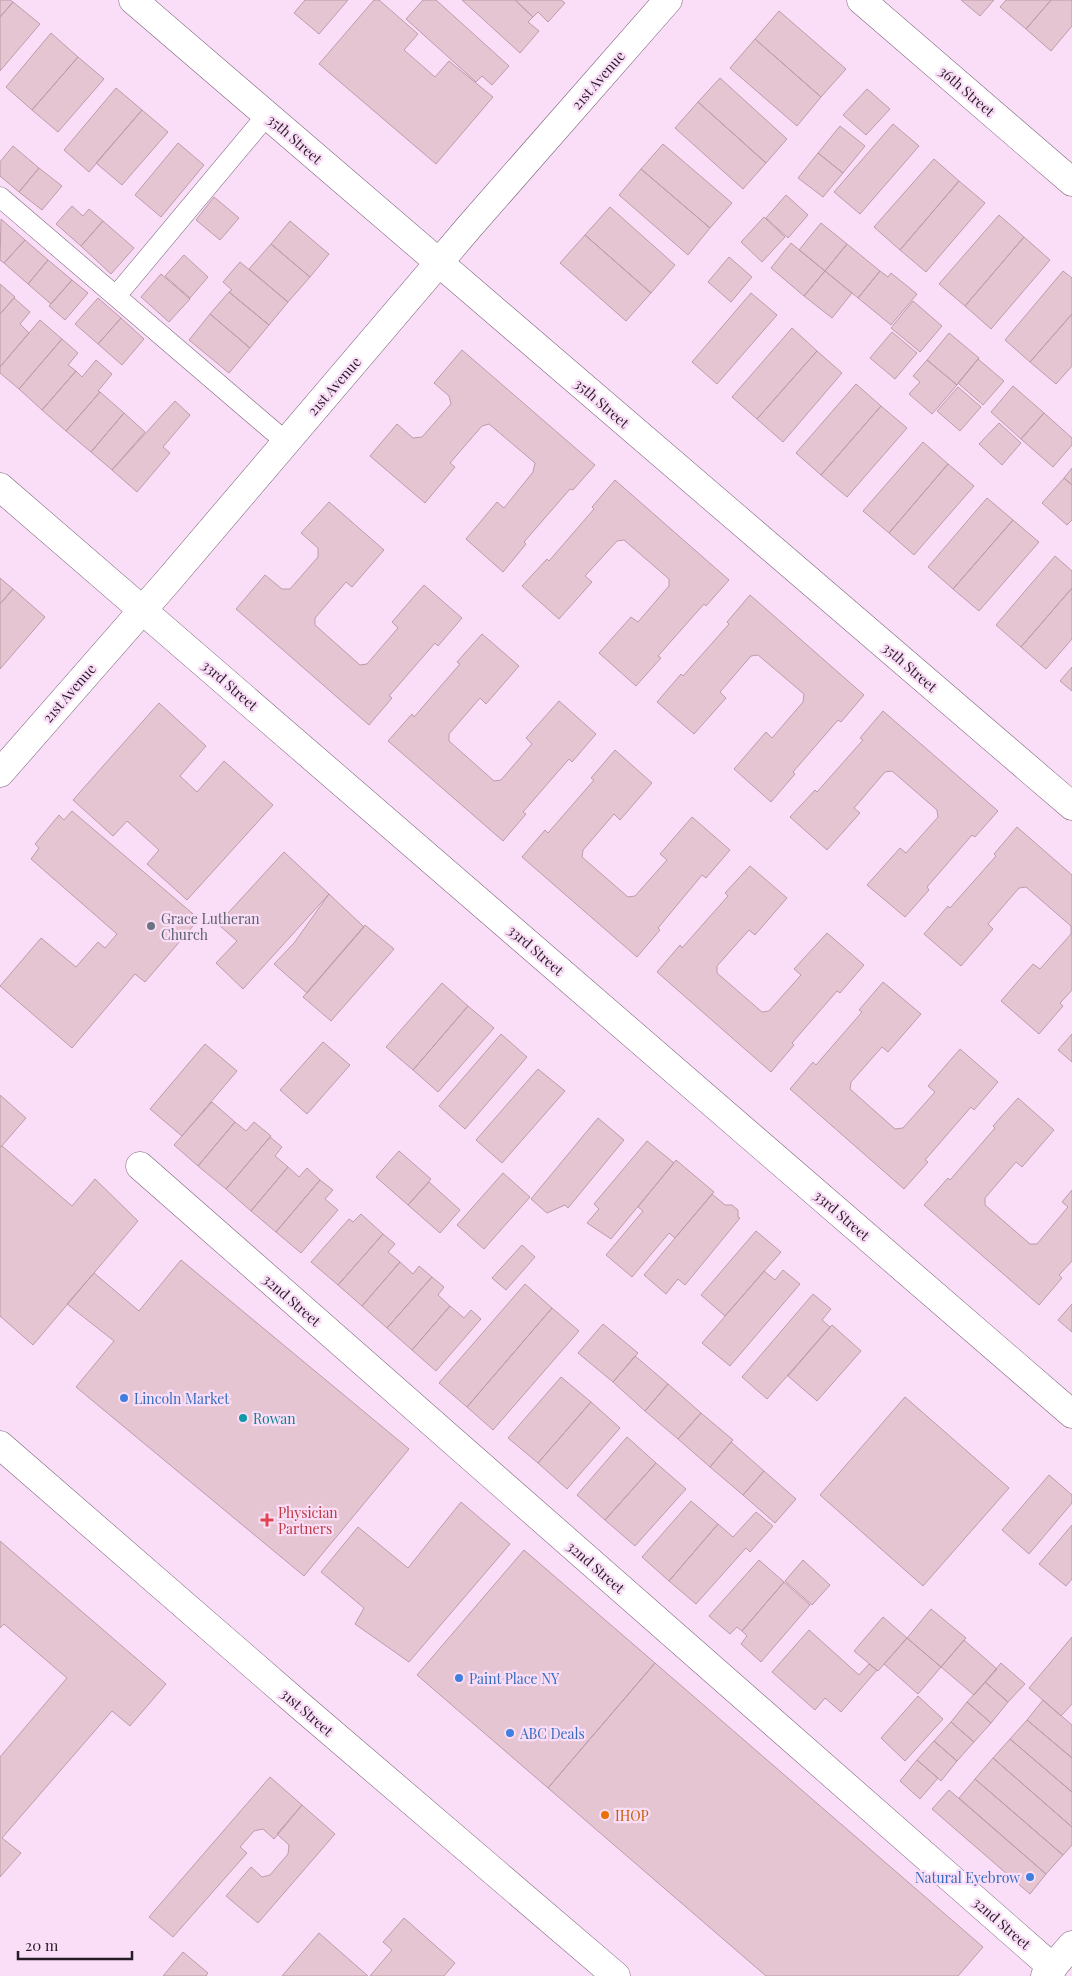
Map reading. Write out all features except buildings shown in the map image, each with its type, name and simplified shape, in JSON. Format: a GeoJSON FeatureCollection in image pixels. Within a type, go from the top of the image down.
{"type":"FeatureCollection","features":[{"type":"Feature","properties":{"kind":"street","name":"35th Street"},"geometry":{"type":"LineString","coordinates":[[132,0],[1072,806]]}},
{"type":"Feature","properties":{"kind":"street","name":"21st Avenue"},"geometry":{"type":"LineString","coordinates":[[0,773],[168,581],[470,226],[668,0]]}},
{"type":"Feature","properties":{"kind":"street","name":"36th Street"},"geometry":{"type":"LineString","coordinates":[[861,0],[1072,182]]}},
{"type":"Feature","properties":{"kind":"street","name":"33rd Street"},"geometry":{"type":"LineString","coordinates":[[0,487],[1072,1414]]}},
{"type":"Feature","properties":{"kind":"street","name":"32nd Street"},"geometry":{"type":"LineString","coordinates":[[140,1166],[1049,1972]]}},
{"type":"Feature","properties":{"kind":"street","name":"31st Street"},"geometry":{"type":"LineString","coordinates":[[0,1445],[297,1703],[616,1976]]}},
{"type":"Feature","properties":{"kind":"street"},"geometry":{"type":"LineString","coordinates":[[1049,1972],[1072,1946]]}},
{"type":"Feature","properties":{"kind":"lane"},"geometry":{"type":"LineString","coordinates":[[116,296],[267,115]]}},
{"type":"Feature","properties":{"kind":"lane"},"geometry":{"type":"LineString","coordinates":[[0,197],[286,442]]}},
{"type":"Feature","properties":{"kind":"place","name":"Grace Lutheran Church"},"geometry":{"type":"Point","coordinates":[151,926]}},
{"type":"Feature","properties":{"kind":"place","name":"Lincoln Market"},"geometry":{"type":"Point","coordinates":[124,1398]}},
{"type":"Feature","properties":{"kind":"place","name":"Rowan"},"geometry":{"type":"Point","coordinates":[243,1418]}},
{"type":"Feature","properties":{"kind":"place","name":"Physician Partners"},"geometry":{"type":"Point","coordinates":[267,1520]}},
{"type":"Feature","properties":{"kind":"place","name":"Paint Place NY"},"geometry":{"type":"Point","coordinates":[459,1678]}},
{"type":"Feature","properties":{"kind":"place","name":"ABC Deals"},"geometry":{"type":"Point","coordinates":[510,1733]}},
{"type":"Feature","properties":{"kind":"place","name":"IHOP"},"geometry":{"type":"Point","coordinates":[605,1815]}},
{"type":"Feature","properties":{"kind":"place","name":"Natural Eyebrow"},"geometry":{"type":"Point","coordinates":[1030,1877]}}]}
